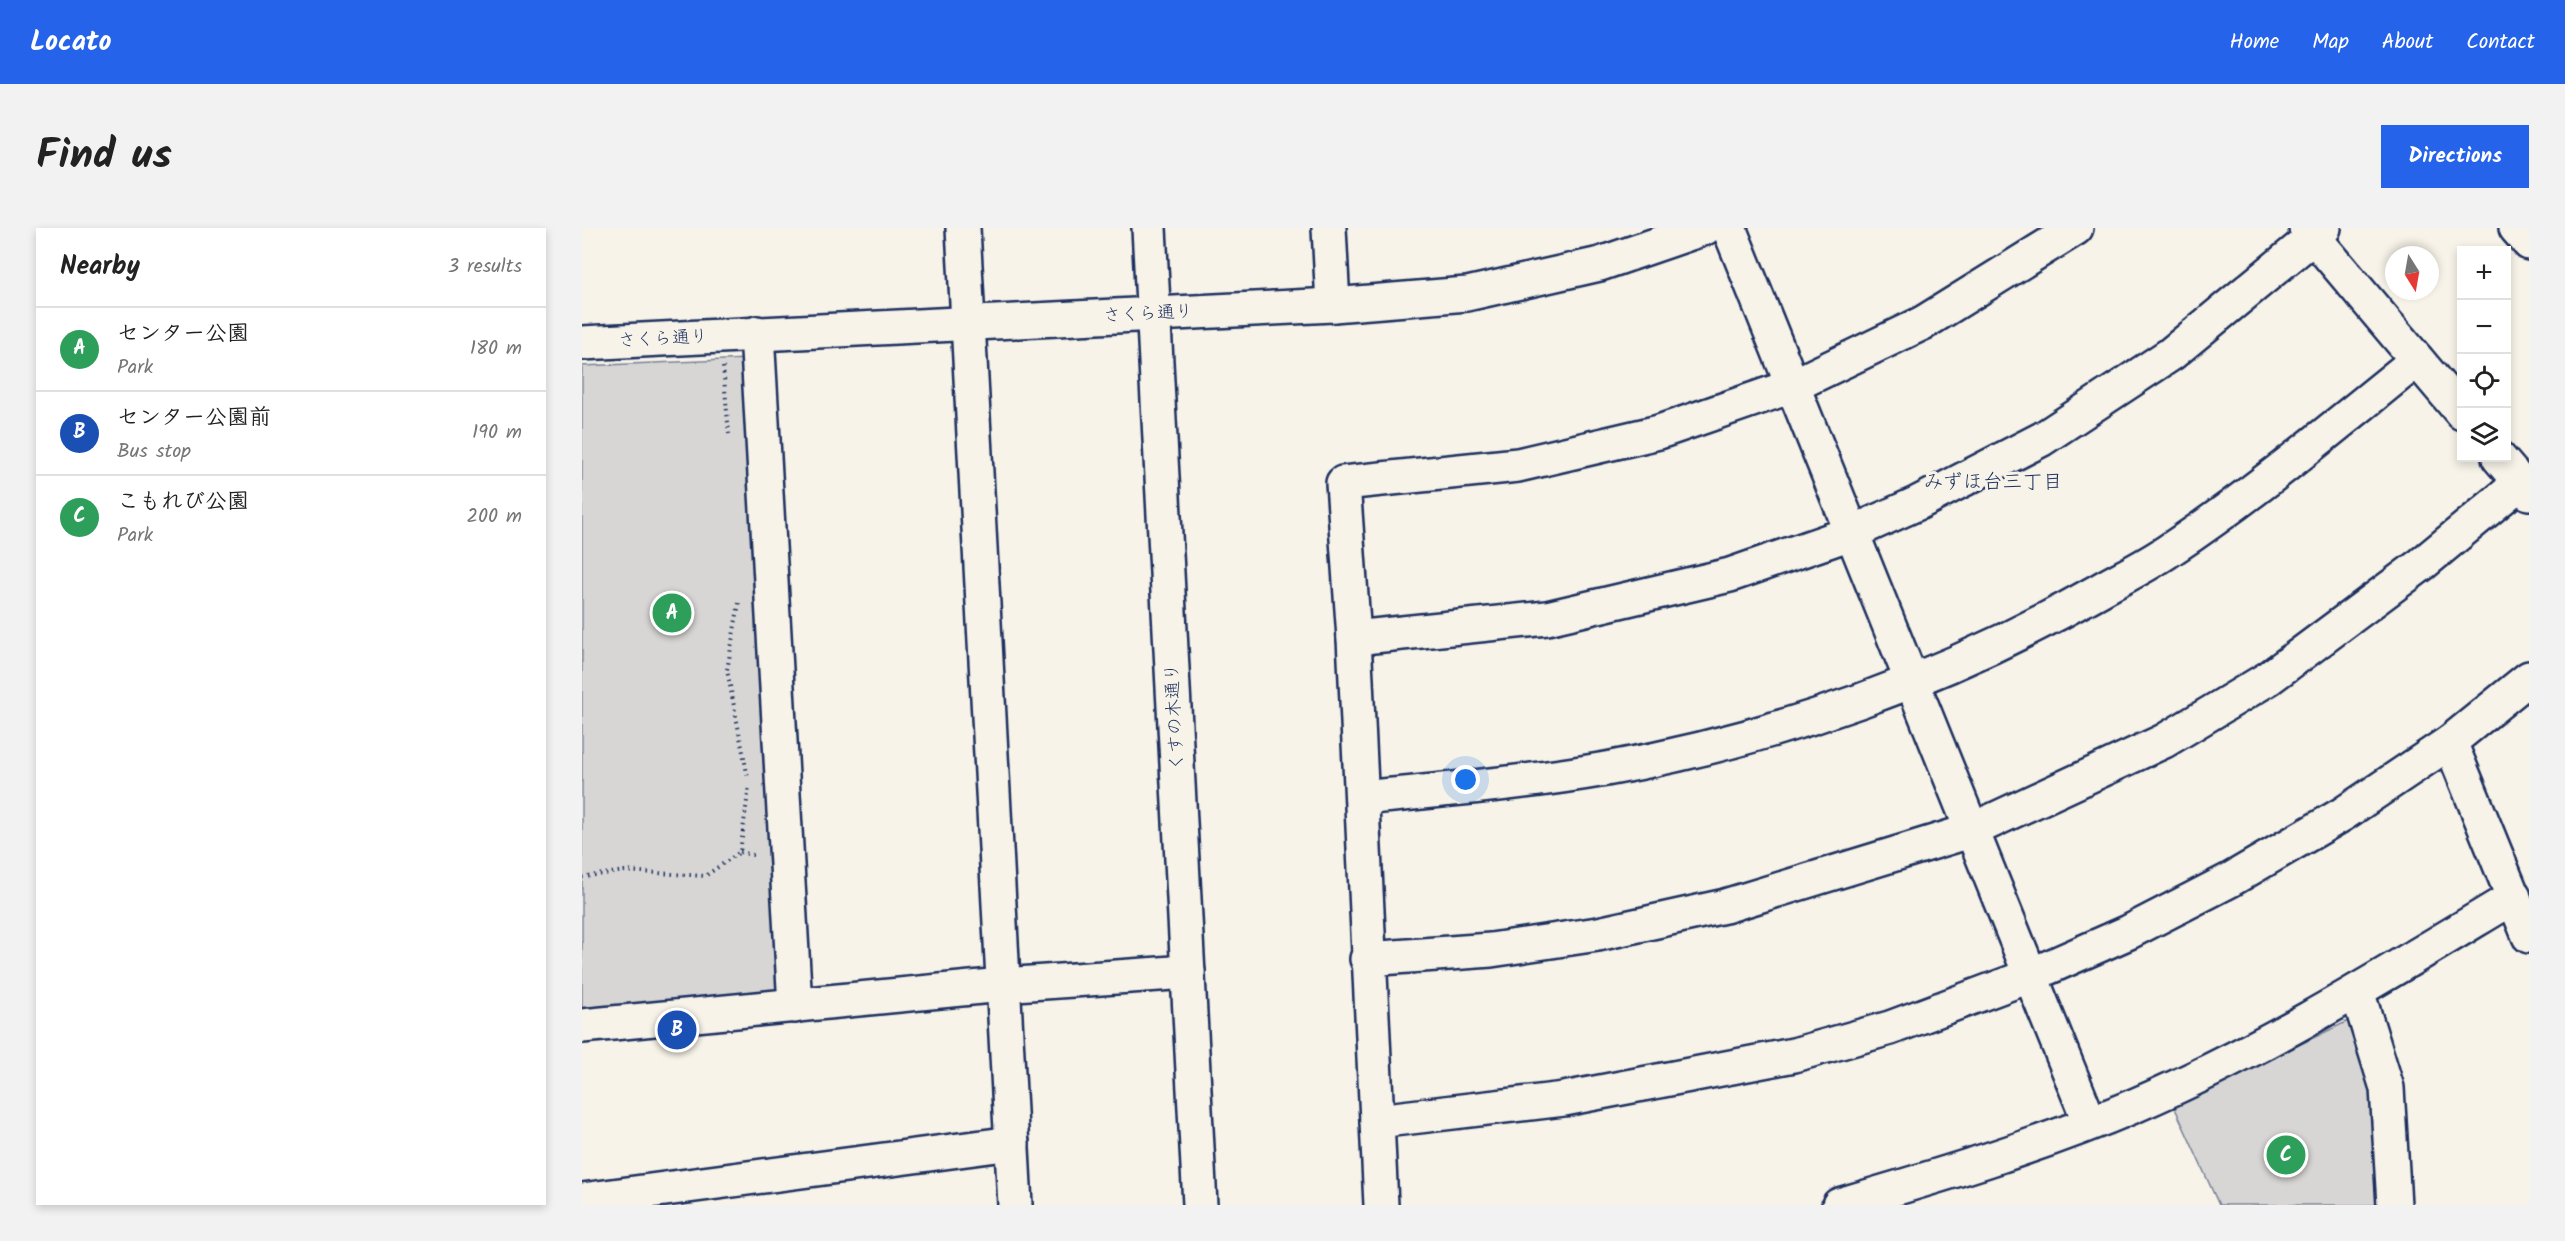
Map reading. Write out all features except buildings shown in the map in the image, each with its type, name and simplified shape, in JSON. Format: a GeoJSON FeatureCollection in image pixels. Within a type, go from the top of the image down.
{"type":"FeatureCollection","features":[{"type":"Feature","properties":{"kind":"street"},"geometry":{"type":"LineString","coordinates":[[963,228],[1015,1205]]}},
{"type":"Feature","properties":{"kind":"street","name":"くすの木通り"},"geometry":{"type":"LineString","coordinates":[[1149,228],[1200,1205]]}},
{"type":"Feature","properties":{"kind":"street"},"geometry":{"type":"LineString","coordinates":[[1329,228],[1333,305]]}},
{"type":"Feature","properties":{"kind":"street","name":"さくら通り"},"geometry":{"type":"LineString","coordinates":[[582,343],[1154,312],[1333,305],[1467,294],[1600,264],[1705,228]]}},
{"type":"Feature","properties":{"kind":"street"},"geometry":{"type":"LineString","coordinates":[[1729,228],[1970,831],[2090,1123]]}},
{"type":"Feature","properties":{"kind":"street"},"geometry":{"type":"LineString","coordinates":[[1380,1205],[1354,638],[1343,483],[1518,465],[1659,432],[1792,386],[1923,323],[2076,228]]}},
{"type":"Feature","properties":{"kind":"street"},"geometry":{"type":"LineString","coordinates":[[2516,228],[2529,243]]}},
{"type":"Feature","properties":{"kind":"street"},"geometry":{"type":"LineString","coordinates":[[1354,638],[1547,618],[1730,575],[1851,533],[2042,439],[2171,354],[2315,231],[2458,408]]}},
{"type":"Feature","properties":{"kind":"street"},"geometry":{"type":"LineString","coordinates":[[757,333],[795,1006]]}},
{"type":"Feature","properties":{"kind":"street"},"geometry":{"type":"LineString","coordinates":[[1362,798],[1508,784],[1608,768],[1705,747],[1799,721],[1910,681],[1993,647],[2168,551],[2249,495],[2417,360]]}},
{"type":"Feature","properties":{"kind":"street"},"geometry":{"type":"LineString","coordinates":[[1367,959],[1491,950],[1610,931],[1725,906],[1970,831],[2164,741],[2269,678],[2525,488],[2502,462]]}},
{"type":"Feature","properties":{"kind":"street"},"geometry":{"type":"LineString","coordinates":[[1377,1121],[1564,1099],[1794,1055],[1890,1028],[2029,976],[2129,932],[2230,880],[2343,814],[2450,742],[2529,678]]}},
{"type":"Feature","properties":{"kind":"street"},"geometry":{"type":"LineString","coordinates":[[2450,742],[2529,936]]}},
{"type":"Feature","properties":{"kind":"street"},"geometry":{"type":"LineString","coordinates":[[1839,1205],[1982,1163],[2136,1105],[2250,1050],[2357,991],[2514,897]]}},
{"type":"Feature","properties":{"kind":"street"},"geometry":{"type":"LineString","coordinates":[[582,1026],[1002,985],[1188,972]]}},
{"type":"Feature","properties":{"kind":"street"},"geometry":{"type":"LineString","coordinates":[[2357,991],[2387,1088],[2394,1205]]}},
{"type":"Feature","properties":{"kind":"street"},"geometry":{"type":"LineString","coordinates":[[582,1200],[1012,1143]]}},
{"type":"Feature","properties":{"kind":"path"},"geometry":{"type":"LineString","coordinates":[[722,360],[729,439]]}},
{"type":"Feature","properties":{"kind":"path"},"geometry":{"type":"LineString","coordinates":[[582,877],[625,871],[705,876],[740,852],[749,784],[727,670],[739,599]]}},
{"type":"Feature","properties":{"kind":"shaded area"},"geometry":{"type":"Polygon","coordinates":[[[748,359],[783,985],[771,997],[582,1015],[582,366],[748,359]]]}},
{"type":"Feature","properties":{"kind":"shaded area"},"geometry":{"type":"Polygon","coordinates":[[[2348,1021],[2372,1093],[2377,1205],[2219,1205],[2174,1106],[2348,1021]]]}},
{"type":"Feature","properties":{"kind":"place","name":"センター公園"},"geometry":{"type":"Point","coordinates":[672,613]}},
{"type":"Feature","properties":{"kind":"place","name":"センター公園前"},"geometry":{"type":"Point","coordinates":[677,1030]}},
{"type":"Feature","properties":{"kind":"place","name":"こもれび公園"},"geometry":{"type":"Point","coordinates":[2286,1155]}},
{"type":"Feature","properties":{"kind":"district","name":"みずほ台三丁目"},"geometry":{"type":"Point","coordinates":[1993,481]}}]}
